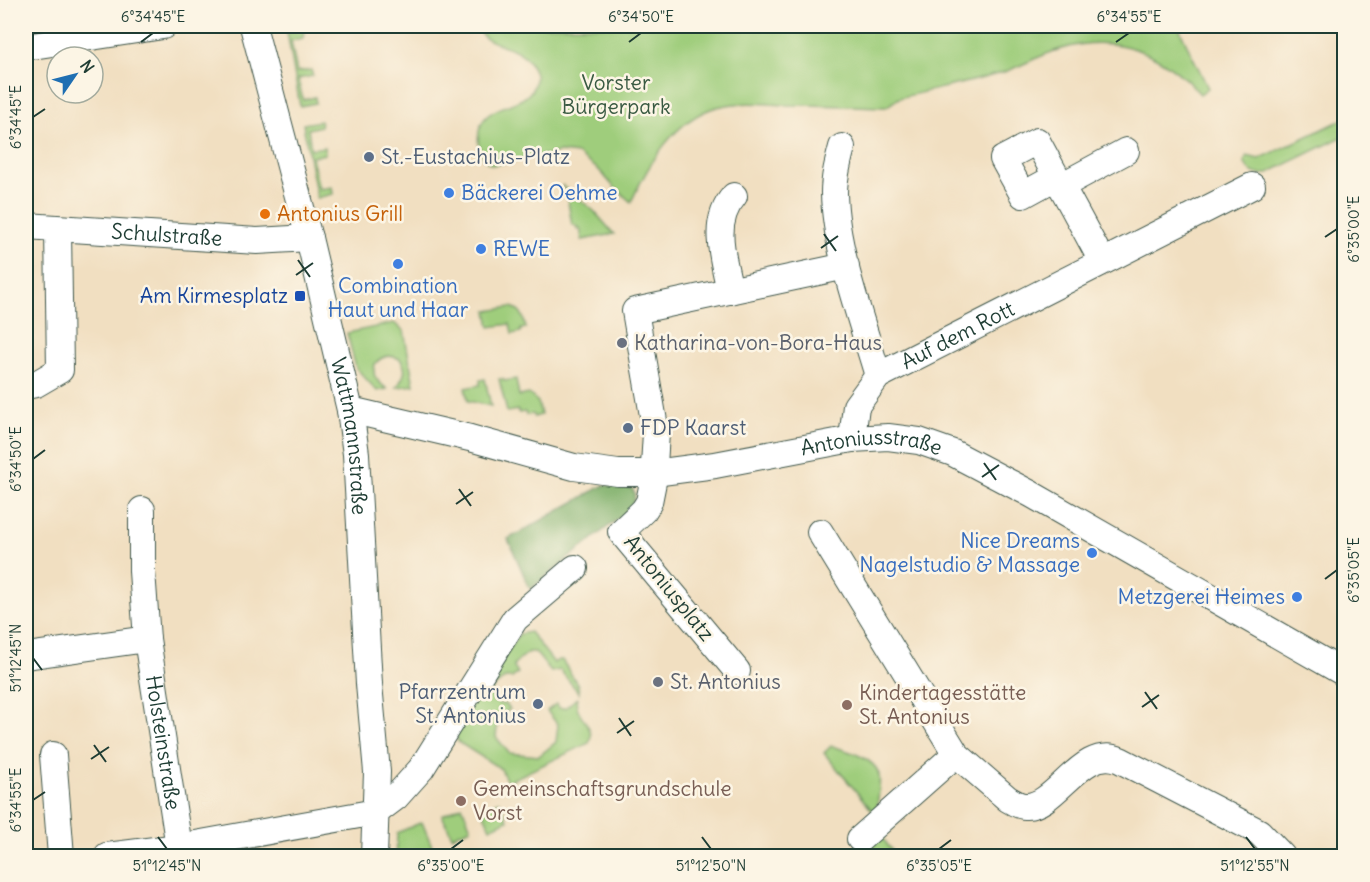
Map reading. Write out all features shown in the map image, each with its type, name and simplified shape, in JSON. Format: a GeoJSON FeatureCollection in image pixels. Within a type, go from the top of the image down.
{"type":"FeatureCollection","features":[{"type":"Feature","properties":{"kind":"street"},"geometry":{"type":"LineString","coordinates":[[26,47],[163,26]]}},
{"type":"Feature","properties":{"kind":"street","name":"Wattmannstraße"},"geometry":{"type":"LineString","coordinates":[[253,26],[309,238],[350,410],[356,454],[368,673],[377,772],[374,856]]}},
{"type":"Feature","properties":{"kind":"street"},"geometry":{"type":"LineString","coordinates":[[842,147],[834,191],[835,209],[846,266],[878,376]]}},
{"type":"Feature","properties":{"kind":"street"},"geometry":{"type":"LineString","coordinates":[[1102,261],[1058,182],[1126,151]]}},
{"type":"Feature","properties":{"kind":"street","name":"Auf dem Rott"},"geometry":{"type":"LineString","coordinates":[[852,439],[856,406],[878,376],[1252,186]]}},
{"type":"Feature","properties":{"kind":"street"},"geometry":{"type":"LineString","coordinates":[[730,291],[720,229],[724,210],[734,196]]}},
{"type":"Feature","properties":{"kind":"street","name":"Schulstraße"},"geometry":{"type":"LineString","coordinates":[[26,226],[58,230],[257,241],[309,238]]}},
{"type":"Feature","properties":{"kind":"street"},"geometry":{"type":"LineString","coordinates":[[26,386],[36,384],[60,370],[58,230]]}},
{"type":"Feature","properties":{"kind":"street"},"geometry":{"type":"LineString","coordinates":[[654,472],[656,433],[635,311],[846,266]]}},
{"type":"Feature","properties":{"kind":"street","name":"Antoniusstraße"},"geometry":{"type":"LineString","coordinates":[[350,410],[470,438],[594,471],[633,474],[715,465],[852,439],[888,437],[919,441],[953,453],[1031,494],[1344,673]]}},
{"type":"Feature","properties":{"kind":"street","name":"Antoniusplatz"},"geometry":{"type":"LineString","coordinates":[[654,472],[647,506],[621,532],[737,671]]}},
{"type":"Feature","properties":{"kind":"street","name":"Holsteinstraße"},"geometry":{"type":"LineString","coordinates":[[142,510],[142,571],[147,639],[178,847]]}},
{"type":"Feature","properties":{"kind":"street"},"geometry":{"type":"LineString","coordinates":[[820,532],[957,754],[1008,799],[1027,807],[1036,804],[1093,760],[1106,756],[1113,757],[1259,832],[1282,856]]}},
{"type":"Feature","properties":{"kind":"street"},"geometry":{"type":"LineString","coordinates":[[107,856],[178,847],[376,812],[396,797],[421,769],[493,651],[516,619],[575,568]]}},
{"type":"Feature","properties":{"kind":"street"},"geometry":{"type":"LineString","coordinates":[[26,656],[147,639]]}},
{"type":"Feature","properties":{"kind":"street"},"geometry":{"type":"LineString","coordinates":[[860,839],[957,754]]}},
{"type":"Feature","properties":{"kind":"street"},"geometry":{"type":"LineString","coordinates":[[53,755],[61,856]]}},
{"type":"Feature","properties":{"kind":"green space","name":"Vorster Bürgerpark"},"geometry":{"type":"Polygon","coordinates":[[[491,26],[1178,26],[1208,88],[1200,94],[1186,79],[1154,57],[1119,45],[1101,43],[1061,49],[997,74],[899,98],[886,107],[751,103],[725,105],[702,113],[675,133],[654,159],[631,202],[599,170],[577,154],[561,152],[492,165],[483,158],[479,148],[479,131],[484,120],[492,112],[523,98],[531,91],[535,78],[532,67],[519,52],[482,35],[479,28],[491,26]]]}},
{"type":"Feature","properties":{"kind":"green space"},"geometry":{"type":"Polygon","coordinates":[[[304,30],[303,38],[291,41],[297,72],[311,70],[313,76],[298,79],[303,100],[315,97],[316,103],[300,106],[287,32],[304,30]]]}},
{"type":"Feature","properties":{"kind":"green space"},"geometry":{"type":"Polygon","coordinates":[[[1344,119],[1344,136],[1266,174],[1252,172],[1244,162],[1247,156],[1259,159],[1344,119]]]}},
{"type":"Feature","properties":{"kind":"green space"},"geometry":{"type":"Polygon","coordinates":[[[320,121],[321,126],[308,129],[311,149],[324,147],[325,154],[312,157],[319,189],[332,187],[333,194],[317,198],[303,124],[320,121]]]}},
{"type":"Feature","properties":{"kind":"green space"},"geometry":{"type":"Polygon","coordinates":[[[562,185],[593,210],[614,234],[582,240],[580,228],[577,229],[576,225],[572,225],[567,196],[562,185]]]}},
{"type":"Feature","properties":{"kind":"green space"},"geometry":{"type":"Polygon","coordinates":[[[511,307],[520,312],[526,328],[512,334],[510,324],[490,327],[487,311],[511,307]]]}},
{"type":"Feature","properties":{"kind":"green space"},"geometry":{"type":"Polygon","coordinates":[[[394,323],[404,331],[414,385],[397,387],[404,374],[404,367],[400,359],[386,356],[375,364],[374,373],[376,379],[387,389],[377,391],[356,368],[347,333],[394,323]]]}},
{"type":"Feature","properties":{"kind":"green space"},"geometry":{"type":"Polygon","coordinates":[[[485,379],[491,406],[468,401],[465,388],[480,385],[480,380],[485,379]]]}},
{"type":"Feature","properties":{"kind":"green space"},"geometry":{"type":"Polygon","coordinates":[[[499,379],[504,381],[516,379],[519,396],[529,394],[538,402],[541,415],[534,417],[533,414],[519,413],[518,410],[507,412],[499,379]]]}},
{"type":"Feature","properties":{"kind":"green space"},"geometry":{"type":"Polygon","coordinates":[[[604,485],[632,488],[635,496],[630,509],[530,589],[508,539],[604,485]]]}},
{"type":"Feature","properties":{"kind":"green space"},"geometry":{"type":"Polygon","coordinates":[[[530,632],[554,663],[562,660],[578,685],[579,693],[560,670],[551,672],[535,652],[529,652],[514,664],[518,673],[512,678],[505,678],[492,689],[491,694],[499,704],[506,704],[510,709],[498,718],[496,737],[509,753],[539,756],[556,742],[558,725],[547,711],[556,704],[559,708],[565,708],[578,697],[578,709],[591,737],[589,743],[507,782],[501,769],[458,742],[455,730],[519,634],[530,632]]]}},
{"type":"Feature","properties":{"kind":"green space"},"geometry":{"type":"Polygon","coordinates":[[[831,746],[866,759],[877,769],[880,785],[876,815],[824,753],[831,746]]]}},
{"type":"Feature","properties":{"kind":"green space"},"geometry":{"type":"Polygon","coordinates":[[[499,801],[508,820],[490,828],[482,809],[499,801]]]}},
{"type":"Feature","properties":{"kind":"green space"},"geometry":{"type":"Polygon","coordinates":[[[462,806],[471,828],[452,836],[442,815],[462,806]]]}},
{"type":"Feature","properties":{"kind":"green space"},"geometry":{"type":"Polygon","coordinates":[[[422,822],[436,856],[396,856],[397,833],[422,822]]]}},
{"type":"Feature","properties":{"kind":"green space"},"geometry":{"type":"Polygon","coordinates":[[[878,832],[896,856],[843,856],[878,832]]]}},
{"type":"Feature","properties":{"kind":"place","name":"St.-Eustachius-Platz"},"geometry":{"type":"Point","coordinates":[369,157]}},
{"type":"Feature","properties":{"kind":"place","name":"Bäckerei Oehme"},"geometry":{"type":"Point","coordinates":[449,193]}},
{"type":"Feature","properties":{"kind":"place","name":"Antonius Grill"},"geometry":{"type":"Point","coordinates":[265,214]}},
{"type":"Feature","properties":{"kind":"place","name":"REWE"},"geometry":{"type":"Point","coordinates":[481,249]}},
{"type":"Feature","properties":{"kind":"place","name":"Combination Haut und Haar"},"geometry":{"type":"Point","coordinates":[398,264]}},
{"type":"Feature","properties":{"kind":"place","name":"Am Kirmesplatz"},"geometry":{"type":"Point","coordinates":[300,296]}},
{"type":"Feature","properties":{"kind":"place","name":"Katharina-von-Bora-Haus"},"geometry":{"type":"Point","coordinates":[622,343]}},
{"type":"Feature","properties":{"kind":"place","name":"FDP Kaarst"},"geometry":{"type":"Point","coordinates":[628,428]}},
{"type":"Feature","properties":{"kind":"place","name":"Nice Dreams Nagelstudio & Massage"},"geometry":{"type":"Point","coordinates":[1092,553]}},
{"type":"Feature","properties":{"kind":"place","name":"Metzgerei Heimes"},"geometry":{"type":"Point","coordinates":[1297,597]}},
{"type":"Feature","properties":{"kind":"place","name":"St. Antonius"},"geometry":{"type":"Point","coordinates":[658,682]}},
{"type":"Feature","properties":{"kind":"place","name":"Pfarrzentrum St. Antonius"},"geometry":{"type":"Point","coordinates":[538,704]}},
{"type":"Feature","properties":{"kind":"place","name":"Kindertagesstätte St. Antonius"},"geometry":{"type":"Point","coordinates":[847,705]}},
{"type":"Feature","properties":{"kind":"place","name":"Gemeinschaftsgrundschule Vorst"},"geometry":{"type":"Point","coordinates":[461,801]}}]}
